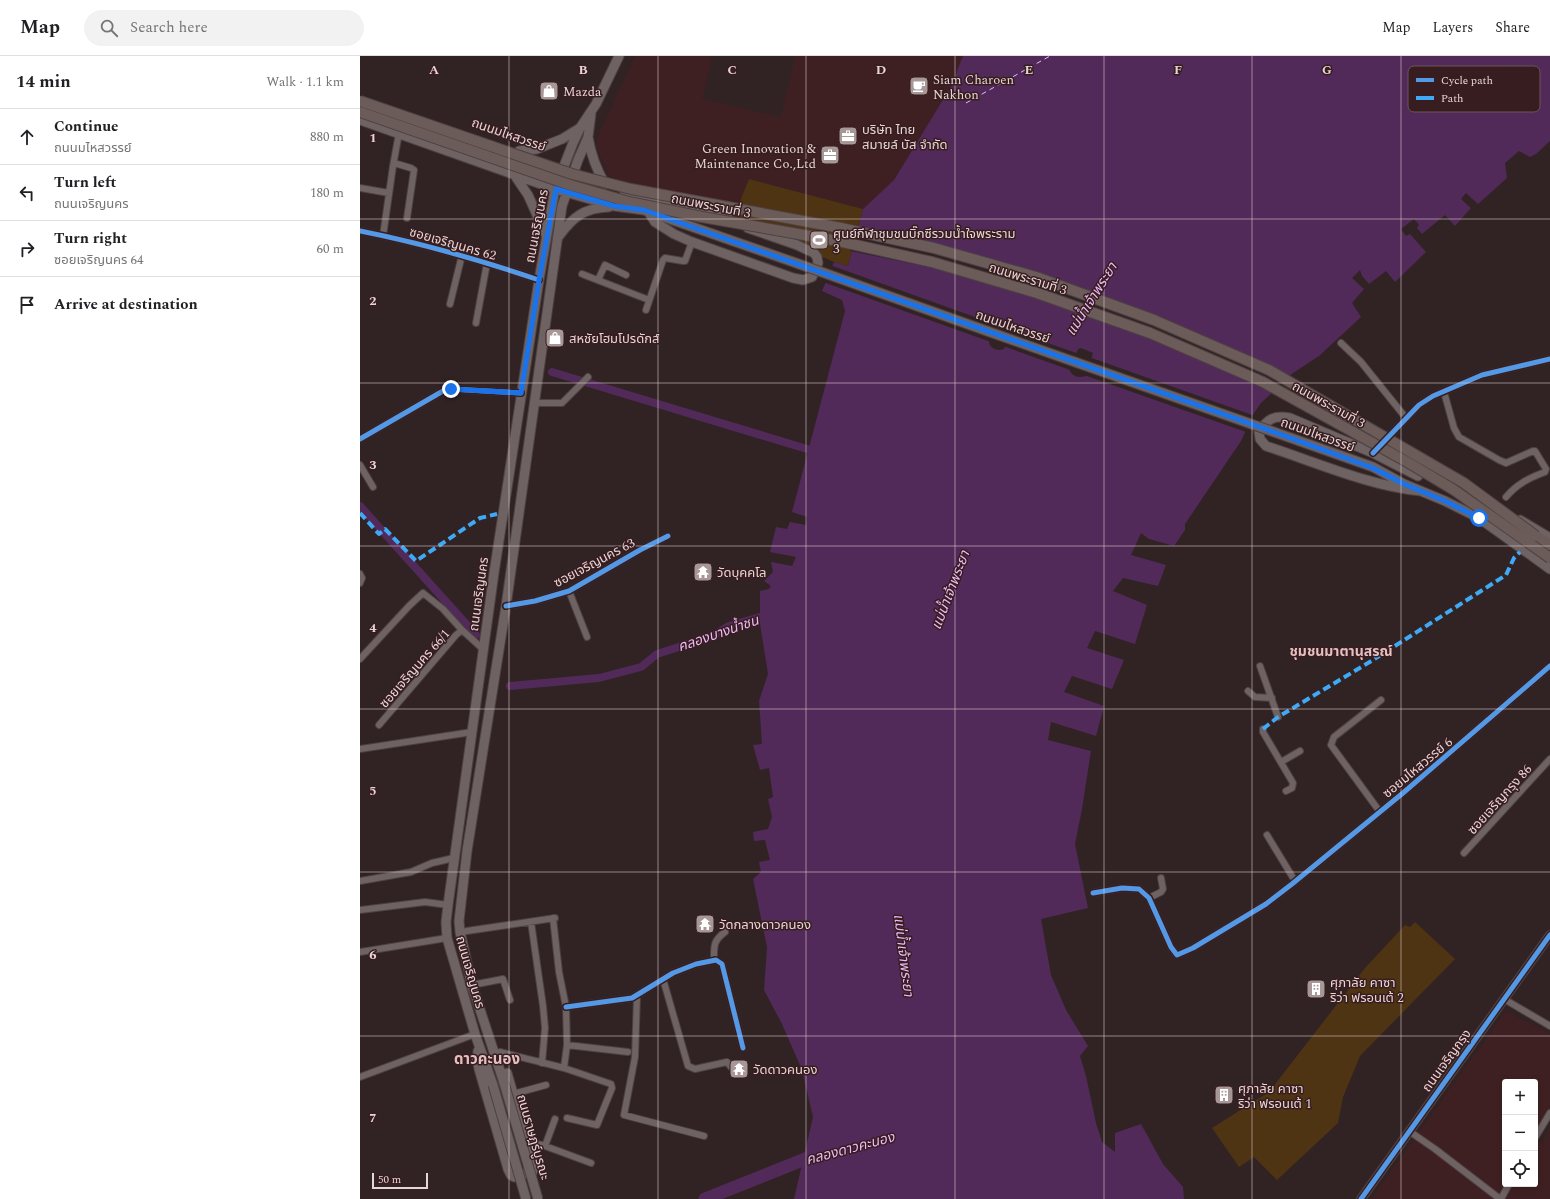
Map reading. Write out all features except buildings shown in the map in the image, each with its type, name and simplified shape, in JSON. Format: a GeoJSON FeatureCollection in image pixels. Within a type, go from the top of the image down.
{"type":"FeatureCollection","features":[{"type":"Feature","properties":{"kind":"main road","name":"ถนนเจริญนคร"},"geometry":{"type":"LineString","coordinates":[[492,1085],[475,1034],[447,938],[446,922],[448,905],[521,393],[539,280],[556,189],[563,166],[580,128],[592,111],[619,56]]}},
{"type":"Feature","properties":{"kind":"main road","name":"ถนนมไหสวรรย์"},"geometry":{"type":"LineString","coordinates":[[360,96],[563,166],[605,184],[646,210]]}},
{"type":"Feature","properties":{"kind":"main road","name":"ถนนพระรามที่ 3"},"geometry":{"type":"LineString","coordinates":[[360,101],[572,174],[631,189],[841,228],[934,248],[1036,277],[1154,320],[1269,370],[1464,483],[1550,545]]}},
{"type":"Feature","properties":{"kind":"main road","name":"ถนนเจริญนคร"},"geometry":{"type":"LineString","coordinates":[[504,1083],[497,1051],[472,985],[460,932],[459,921],[467,850],[506,606],[562,206],[588,137],[592,111]]}},
{"type":"Feature","properties":{"kind":"main road","name":"ถนนพระรามที่ 3"},"geometry":{"type":"LineString","coordinates":[[360,112],[570,185],[629,202],[702,217],[838,241],[932,262],[1037,293],[1150,333],[1263,382],[1409,463],[1454,490],[1550,558]]}},
{"type":"Feature","properties":{"kind":"main road","name":"ถนนมไหสวรรย์"},"geometry":{"type":"LineString","coordinates":[[360,120],[556,189],[614,206],[646,210],[1373,468],[1479,518],[1550,569]]}},
{"type":"Feature","properties":{"kind":"main road"},"geometry":{"type":"LineString","coordinates":[[519,151],[537,149],[562,139],[580,128]]}},
{"type":"Feature","properties":{"kind":"main road"},"geometry":{"type":"LineString","coordinates":[[588,137],[593,162],[605,184]]}},
{"type":"Feature","properties":{"kind":"main road"},"geometry":{"type":"LineString","coordinates":[[514,173],[531,201],[547,236]]}},
{"type":"Feature","properties":{"kind":"main road"},"geometry":{"type":"LineString","coordinates":[[624,195],[678,204],[713,213],[762,234],[797,245],[814,253],[817,257],[818,263],[812,277],[803,280],[692,242],[674,234],[655,222],[646,210]]}},
{"type":"Feature","properties":{"kind":"main road"},"geometry":{"type":"LineString","coordinates":[[558,238],[569,223],[578,215],[599,207],[614,206]]}},
{"type":"Feature","properties":{"kind":"main road"},"geometry":{"type":"LineString","coordinates":[[1418,476],[1373,453],[1290,418],[1281,416],[1274,418],[1265,424],[1259,432],[1260,439],[1266,446],[1375,483],[1399,489],[1421,491]]}},
{"type":"Feature","properties":{"kind":"main road","name":"ถนนมไหสวรรย์"},"geometry":{"type":"LineString","coordinates":[[1373,468],[1386,468],[1418,476],[1480,499],[1514,516],[1550,539]]}},
{"type":"Feature","properties":{"kind":"main road"},"geometry":{"type":"LineString","coordinates":[[1536,536],[1550,539]]}},
{"type":"Feature","properties":{"kind":"main road"},"geometry":{"type":"LineString","coordinates":[[490,606],[506,606]]}},
{"type":"Feature","properties":{"kind":"main road"},"geometry":{"type":"LineString","coordinates":[[479,1046],[477,1059],[479,1069],[508,1169],[514,1177],[533,1171],[534,1166],[513,1094],[497,1051]]}},
{"type":"Feature","properties":{"kind":"main road","name":"ถนนราษฎร์บูรณะ"},"geometry":{"type":"LineString","coordinates":[[504,1083],[538,1199]]}},
{"type":"Feature","properties":{"kind":"main road","name":"ถนนราษฎร์บูรณะ"},"geometry":{"type":"LineString","coordinates":[[492,1085],[526,1199]]}},
{"type":"Feature","properties":{"kind":"street"},"geometry":{"type":"LineString","coordinates":[[383,236],[399,133]]}},
{"type":"Feature","properties":{"kind":"street"},"geometry":{"type":"LineString","coordinates":[[394,163],[414,170],[406,218]]}},
{"type":"Feature","properties":{"kind":"street"},"geometry":{"type":"LineString","coordinates":[[360,188],[389,193]]}},
{"type":"Feature","properties":{"kind":"street","name":"ซอยเจริญนคร 62"},"geometry":{"type":"LineString","coordinates":[[360,231],[411,241],[462,255],[539,280]]}},
{"type":"Feature","properties":{"kind":"street"},"geometry":{"type":"LineString","coordinates":[[646,310],[663,260],[665,258],[683,262],[685,261],[692,242]]}},
{"type":"Feature","properties":{"kind":"street"},"geometry":{"type":"LineString","coordinates":[[450,304],[462,255]]}},
{"type":"Feature","properties":{"kind":"street"},"geometry":{"type":"LineString","coordinates":[[476,323],[487,263]]}},
{"type":"Feature","properties":{"kind":"street"},"geometry":{"type":"LineString","coordinates":[[598,280],[606,265],[626,275]]}},
{"type":"Feature","properties":{"kind":"street"},"geometry":{"type":"LineString","coordinates":[[582,274],[649,300]]}},
{"type":"Feature","properties":{"kind":"street"},"geometry":{"type":"LineString","coordinates":[[1341,343],[1361,362],[1406,418]]}},
{"type":"Feature","properties":{"kind":"street"},"geometry":{"type":"LineString","coordinates":[[1373,453],[1419,405],[1433,396],[1482,375],[1550,359]]}},
{"type":"Feature","properties":{"kind":"street"},"geometry":{"type":"LineString","coordinates":[[535,403],[562,403],[588,376]]}},
{"type":"Feature","properties":{"kind":"street"},"geometry":{"type":"LineString","coordinates":[[360,439],[443,390],[451,389],[521,393]]}},
{"type":"Feature","properties":{"kind":"street"},"geometry":{"type":"LineString","coordinates":[[1444,392],[1454,428],[1459,437],[1499,460],[1506,462],[1535,451],[1545,467],[1545,472],[1522,482],[1513,488],[1506,497]]}},
{"type":"Feature","properties":{"kind":"street"},"geometry":{"type":"LineString","coordinates":[[360,465],[373,487]]}},
{"type":"Feature","properties":{"kind":"street","name":"ซอยเจริญนคร 63"},"geometry":{"type":"LineString","coordinates":[[506,606],[569,591],[640,550],[668,536]]}},
{"type":"Feature","properties":{"kind":"street"},"geometry":{"type":"LineString","coordinates":[[360,574],[362,578],[360,583]]}},
{"type":"Feature","properties":{"kind":"street"},"geometry":{"type":"LineString","coordinates":[[569,591],[587,637]]}},
{"type":"Feature","properties":{"kind":"street"},"geometry":{"type":"LineString","coordinates":[[360,659],[423,592],[443,609],[462,630]]}},
{"type":"Feature","properties":{"kind":"street","name":"ซอยเจริญนคร 66/1"},"geometry":{"type":"LineString","coordinates":[[379,725],[449,642],[462,630],[484,650]]}},
{"type":"Feature","properties":{"kind":"street"},"geometry":{"type":"LineString","coordinates":[[1260,666],[1278,717]]}},
{"type":"Feature","properties":{"kind":"street","name":"ซอยมไหสวรรย์ 6"},"geometry":{"type":"LineString","coordinates":[[1149,898],[1171,947],[1177,955],[1193,948],[1266,904],[1380,812],[1531,684],[1550,666]]}},
{"type":"Feature","properties":{"kind":"street"},"geometry":{"type":"LineString","coordinates":[[1248,691],[1255,697],[1272,698]]}},
{"type":"Feature","properties":{"kind":"street"},"geometry":{"type":"LineString","coordinates":[[1380,812],[1331,745],[1334,737],[1381,700]]}},
{"type":"Feature","properties":{"kind":"street"},"geometry":{"type":"LineString","coordinates":[[1263,729],[1263,732],[1293,784],[1292,788],[1286,791]]}},
{"type":"Feature","properties":{"kind":"street"},"geometry":{"type":"LineString","coordinates":[[360,749],[472,732]]}},
{"type":"Feature","properties":{"kind":"street"},"geometry":{"type":"LineString","coordinates":[[1281,762],[1300,751]]}},
{"type":"Feature","properties":{"kind":"street","name":"ซอยเจริญกรุง 86"},"geometry":{"type":"LineString","coordinates":[[1464,853],[1550,759]]}},
{"type":"Feature","properties":{"kind":"street"},"geometry":{"type":"LineString","coordinates":[[1267,835],[1295,881]]}},
{"type":"Feature","properties":{"kind":"street"},"geometry":{"type":"LineString","coordinates":[[360,881],[411,872],[432,863],[454,858]]}},
{"type":"Feature","properties":{"kind":"street"},"geometry":{"type":"LineString","coordinates":[[1093,893],[1122,888],[1132,888],[1139,889],[1149,898],[1157,895],[1163,889],[1161,878]]}},
{"type":"Feature","properties":{"kind":"street"},"geometry":{"type":"LineString","coordinates":[[360,910],[426,902],[448,905]]}},
{"type":"Feature","properties":{"kind":"street"},"geometry":{"type":"LineString","coordinates":[[460,932],[555,918],[559,972],[566,1007],[566,1045],[564,1068]]}},
{"type":"Feature","properties":{"kind":"street"},"geometry":{"type":"LineString","coordinates":[[531,922],[544,1020],[542,1063]]}},
{"type":"Feature","properties":{"kind":"street"},"geometry":{"type":"LineString","coordinates":[[714,960],[714,945],[719,936],[725,932]]}},
{"type":"Feature","properties":{"kind":"street","name":"ถนนเจริญกรุง"},"geometry":{"type":"LineString","coordinates":[[1361,1199],[1550,935]]}},
{"type":"Feature","properties":{"kind":"street"},"geometry":{"type":"LineString","coordinates":[[360,952],[447,938]]}},
{"type":"Feature","properties":{"kind":"street"},"geometry":{"type":"LineString","coordinates":[[566,1007],[632,998],[673,973],[696,964],[718,960],[722,964],[743,1048]]}},
{"type":"Feature","properties":{"kind":"street"},"geometry":{"type":"LineString","coordinates":[[663,979],[688,1066],[695,1070],[728,1062],[731,1067]]}},
{"type":"Feature","properties":{"kind":"street"},"geometry":{"type":"LineString","coordinates":[[472,985],[503,980],[510,1000]]}},
{"type":"Feature","properties":{"kind":"street"},"geometry":{"type":"LineString","coordinates":[[637,996],[635,1057],[624,1115],[704,1136]]}},
{"type":"Feature","properties":{"kind":"street"},"geometry":{"type":"LineString","coordinates":[[1504,999],[1550,1026]]}},
{"type":"Feature","properties":{"kind":"street"},"geometry":{"type":"LineString","coordinates":[[360,1077],[475,1034]]}},
{"type":"Feature","properties":{"kind":"street"},"geometry":{"type":"LineString","coordinates":[[566,1045],[628,1052]]}},
{"type":"Feature","properties":{"kind":"street"},"geometry":{"type":"LineString","coordinates":[[497,1051],[564,1068],[611,1084],[612,1088],[597,1125],[567,1118]]}},
{"type":"Feature","properties":{"kind":"street"},"geometry":{"type":"LineString","coordinates":[[513,1094],[546,1085]]}},
{"type":"Feature","properties":{"kind":"street"},"geometry":{"type":"LineString","coordinates":[[1538,1133],[1550,1113]]}},
{"type":"Feature","properties":{"kind":"street"},"geometry":{"type":"LineString","coordinates":[[545,1146],[555,1119]]}},
{"type":"Feature","properties":{"kind":"street"},"geometry":{"type":"LineString","coordinates":[[1409,1132],[1435,1149],[1501,1199],[1507,1187]]}},
{"type":"Feature","properties":{"kind":"street"},"geometry":{"type":"LineString","coordinates":[[527,1141],[591,1163]]}},
{"type":"Feature","properties":{"kind":"shaded area"},"geometry":{"type":"Polygon","coordinates":[[[635,56],[712,56],[702,99],[781,117],[795,56],[963,56],[955,80],[894,180],[863,209],[749,179],[737,208],[629,187],[608,174],[596,146],[598,136],[635,56]]]}},
{"type":"Feature","properties":{"kind":"shaded area","name":"ศูนย์กีฬาชุมชนบิ๊กซีรวมน้ำใจพระราม 3"},"geometry":{"type":"Polygon","coordinates":[[[749,179],[863,209],[848,266],[834,262],[733,218],[749,179]]]}},
{"type":"Feature","properties":{"kind":"shaded area"},"geometry":{"type":"Polygon","coordinates":[[[1415,922],[1455,959],[1360,1056],[1343,1097],[1338,1123],[1277,1180],[1254,1157],[1239,1167],[1212,1128],[1269,1092],[1365,968],[1405,925],[1410,927],[1415,922]]]}},
{"type":"Feature","properties":{"kind":"shaded area"},"geometry":{"type":"Polygon","coordinates":[[[1506,1011],[1550,1034],[1550,1107],[1538,1127],[1538,1079],[1502,1079],[1502,1187],[1538,1187],[1538,1141],[1542,1143],[1550,1128],[1550,1199],[1371,1199],[1506,1011]]]}},
{"type":"Feature","properties":{"kind":"water","name":"แม่น้ำเจ้าพระยา"},"geometry":{"type":"Polygon","coordinates":[[[963,56],[1550,56],[1550,141],[1536,154],[1530,157],[1519,151],[1505,163],[1507,178],[1478,204],[1466,193],[1461,199],[1471,208],[1455,226],[1445,215],[1422,234],[1417,228],[1419,225],[1414,219],[1401,229],[1406,236],[1410,234],[1426,252],[1395,282],[1386,271],[1369,284],[1362,276],[1360,270],[1352,278],[1364,289],[1352,303],[1361,317],[1319,356],[1293,373],[1261,403],[1254,413],[1241,441],[1185,524],[1185,530],[1174,546],[1149,539],[1141,533],[1131,555],[1166,565],[1158,586],[1123,578],[1113,591],[1147,605],[1135,644],[1095,631],[1087,648],[1124,660],[1112,689],[1072,676],[1064,692],[1104,706],[1096,736],[1051,722],[1048,740],[1091,751],[1075,844],[1088,908],[1041,919],[1051,975],[1066,1010],[1088,1046],[1080,1056],[1102,1142],[1115,1152],[1115,1133],[1141,1124],[1163,1164],[1183,1187],[1184,1199],[794,1199],[813,1117],[802,1070],[782,1024],[764,990],[767,947],[753,879],[761,872],[759,862],[770,860],[765,840],[754,841],[753,832],[768,829],[772,817],[768,799],[773,797],[769,768],[760,770],[753,745],[762,744],[759,701],[768,674],[760,624],[760,591],[769,589],[771,586],[764,581],[773,572],[771,562],[792,566],[796,557],[770,552],[776,527],[787,529],[790,522],[806,525],[807,517],[792,512],[845,311],[842,300],[822,291],[834,262],[848,266],[863,209],[894,180],[955,80],[963,56]],[[999,321],[996,322],[989,343],[993,349],[1004,349],[1011,326],[999,321]],[[1081,348],[1078,349],[1070,371],[1073,375],[1079,377],[1086,376],[1093,353],[1081,348]]]}},
{"type":"Feature","properties":{"kind":"pier"},"geometry":{"type":"Polygon","coordinates":[[[856,227],[941,245],[1038,273],[1290,378],[1274,394],[1260,386],[1151,339],[1032,297],[934,268],[850,251],[856,227]]]}},
{"type":"Feature","properties":{"kind":"pier"},"geometry":{"type":"Polygon","coordinates":[[[830,265],[997,325],[991,342],[823,282],[830,265]]]}},
{"type":"Feature","properties":{"kind":"pier"},"geometry":{"type":"Polygon","coordinates":[[[1008,329],[1079,354],[1073,371],[1003,346],[1008,329]]]}},
{"type":"Feature","properties":{"kind":"pier"},"geometry":{"type":"Polygon","coordinates":[[[1089,357],[1255,416],[1246,432],[1084,375],[1089,357]]]}},
{"type":"Feature","properties":{"kind":"waterway"},"geometry":{"type":"LineString","coordinates":[[552,372],[817,452]]}},
{"type":"Feature","properties":{"kind":"waterway","name":"คลองบางน้ำชน"},"geometry":{"type":"LineString","coordinates":[[360,506],[476,635]]}},
{"type":"Feature","properties":{"kind":"waterway","name":"คลองบางน้ำชน"},"geometry":{"type":"LineString","coordinates":[[510,686],[599,678],[641,667],[657,654],[713,636],[729,626],[760,617],[770,618]]}},
{"type":"Feature","properties":{"kind":"waterway","name":"คลองดาวคะนอง"},"geometry":{"type":"LineString","coordinates":[[705,1199],[820,1153]]}},
{"type":"Feature","properties":{"kind":"ferry route"},"geometry":{"type":"LineString","coordinates":[[966,103],[1050,56]]}},
{"type":"Feature","properties":{"kind":"marked path"},"geometry":{"type":"LineString","coordinates":[[360,513],[379,534],[385,529],[416,561],[480,518],[497,514]]}},
{"type":"Feature","properties":{"kind":"marked path"},"geometry":{"type":"LineString","coordinates":[[1263,729],[1278,717],[1373,660],[1506,575],[1514,558],[1520,552]]}},
{"type":"Feature","properties":{"kind":"cycle path"},"geometry":{"type":"LineString","coordinates":[[360,231],[450,252],[539,280]]}},
{"type":"Feature","properties":{"kind":"cycle path"},"geometry":{"type":"LineString","coordinates":[[1373,453],[1419,405],[1433,396],[1482,375],[1550,359]]}},
{"type":"Feature","properties":{"kind":"cycle path"},"geometry":{"type":"LineString","coordinates":[[360,439],[443,391],[451,389],[521,393]]}},
{"type":"Feature","properties":{"kind":"cycle path"},"geometry":{"type":"LineString","coordinates":[[506,606],[535,601],[569,591],[640,550],[668,536]]}},
{"type":"Feature","properties":{"kind":"cycle path"},"geometry":{"type":"LineString","coordinates":[[1093,893],[1122,888],[1139,889],[1149,898],[1171,947],[1177,955],[1193,948],[1266,904],[1292,884],[1403,793],[1550,666]]}},
{"type":"Feature","properties":{"kind":"cycle path"},"geometry":{"type":"LineString","coordinates":[[1361,1199],[1550,935]]}},
{"type":"Feature","properties":{"kind":"cycle path"},"geometry":{"type":"LineString","coordinates":[[566,1007],[632,998],[673,973],[696,964],[716,960],[722,964],[743,1048]]}},
{"type":"Feature","properties":{"kind":"place","name":"Siam Charoen Nakhon"},"geometry":{"type":"Point","coordinates":[919,86]}},
{"type":"Feature","properties":{"kind":"place","name":"Mazda"},"geometry":{"type":"Point","coordinates":[549,91]}},
{"type":"Feature","properties":{"kind":"place","name":"บริษัท ไทย สมายล์ บัส จำกัด"},"geometry":{"type":"Point","coordinates":[848,136]}},
{"type":"Feature","properties":{"kind":"place","name":"Green Innovation & Maintenance Co.,Ltd"},"geometry":{"type":"Point","coordinates":[830,155]}},
{"type":"Feature","properties":{"kind":"place","name":"ศูนย์กีฬาชุมชนบิ๊กซีรวมน้ำใจพระราม 3"},"geometry":{"type":"Point","coordinates":[819,240]}},
{"type":"Feature","properties":{"kind":"place","name":"สหชัยโฮมโปรดักส์"},"geometry":{"type":"Point","coordinates":[555,338]}},
{"type":"Feature","properties":{"kind":"place","name":"วัดบุคคโล"},"geometry":{"type":"Point","coordinates":[703,572]}},
{"type":"Feature","properties":{"kind":"place","name":"วัดกลางดาวคนอง"},"geometry":{"type":"Point","coordinates":[705,924]}},
{"type":"Feature","properties":{"kind":"place","name":"ศุภาลัย คาซา ริว่า ฟรอนเต้ 2"},"geometry":{"type":"Point","coordinates":[1316,989]}},
{"type":"Feature","properties":{"kind":"place","name":"วัดดาวคนอง"},"geometry":{"type":"Point","coordinates":[739,1069]}},
{"type":"Feature","properties":{"kind":"place","name":"ศุภาลัย คาซา ริว่า ฟรอนเต้ 1"},"geometry":{"type":"Point","coordinates":[1224,1095]}},
{"type":"Feature","properties":{"kind":"district","name":"ชุมชนมาตานุสรณ์"},"geometry":{"type":"Point","coordinates":[1341,651]}},
{"type":"Feature","properties":{"kind":"district","name":"ดาวคะนอง"},"geometry":{"type":"Point","coordinates":[487,1059]}},
{"type":"Feature","properties":{"kind":"route"},"geometry":{"type":"LineString","coordinates":[[451,389],[521,393],[539,280],[556,189],[614,206],[644,210],[1274,432],[1373,468],[1404,484],[1445,501],[1479,518]]}}]}
